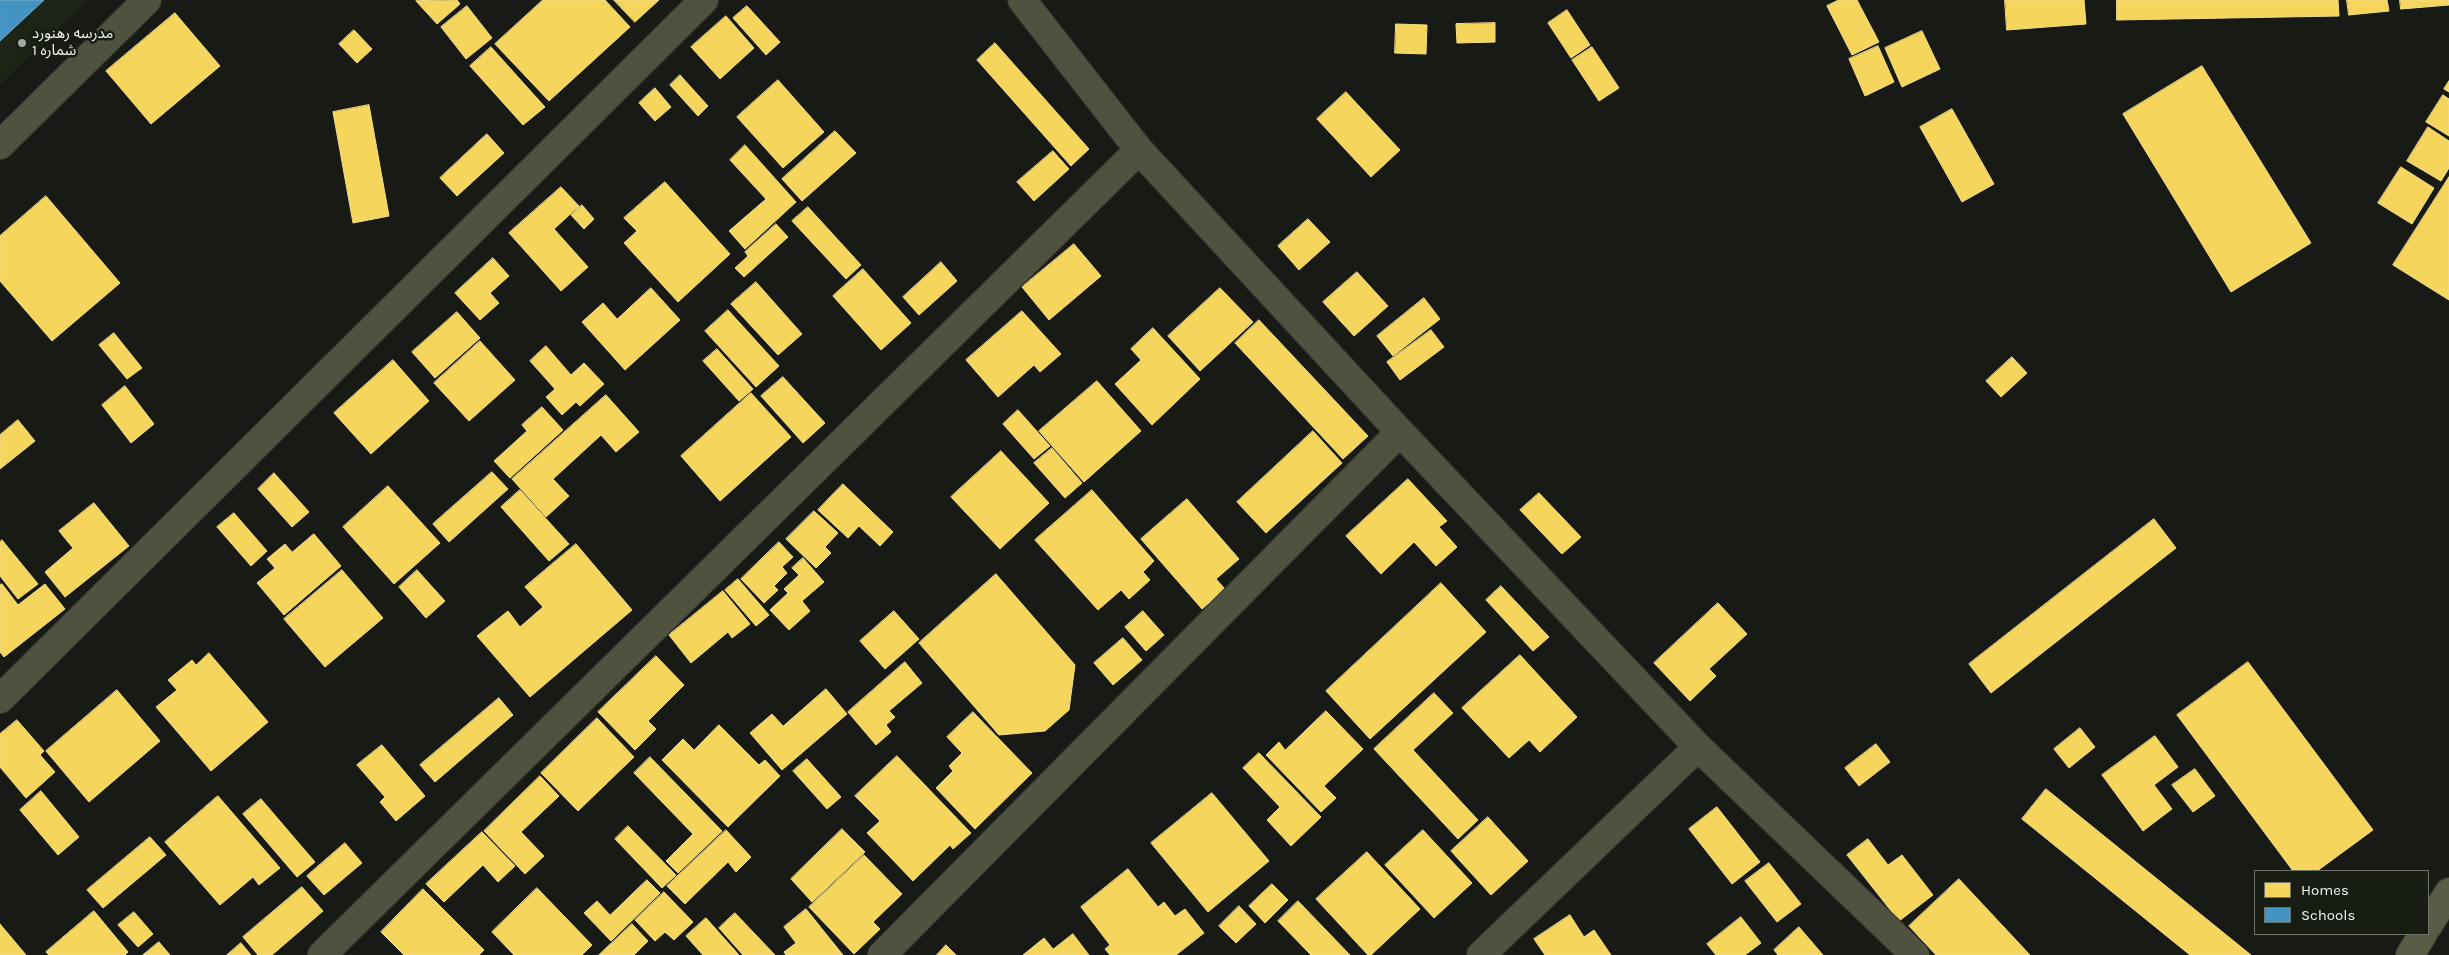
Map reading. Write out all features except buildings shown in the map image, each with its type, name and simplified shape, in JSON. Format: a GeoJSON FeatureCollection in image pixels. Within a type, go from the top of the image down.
{"type":"FeatureCollection","features":[{"type":"Feature","properties":{"kind":"highway"},"geometry":{"type":"LineString","coordinates":[[2429,924],[2449,892]]}},
{"type":"Feature","properties":{"kind":"highway"},"geometry":{"type":"LineString","coordinates":[[2410,955],[2422,935]]}},
{"type":"Feature","properties":{"kind":"street"},"geometry":{"type":"LineString","coordinates":[[0,145],[147,0]]}},
{"type":"Feature","properties":{"kind":"street"},"geometry":{"type":"LineString","coordinates":[[0,699],[704,0]]}},
{"type":"Feature","properties":{"kind":"street"},"geometry":{"type":"LineString","coordinates":[[1022,0],[1139,150],[1400,432],[1698,747],[1915,955]]}},
{"type":"Feature","properties":{"kind":"street"},"geometry":{"type":"LineString","coordinates":[[322,955],[1139,150]]}},
{"type":"Feature","properties":{"kind":"street"},"geometry":{"type":"LineString","coordinates":[[882,955],[1400,432]]}},
{"type":"Feature","properties":{"kind":"street"},"geometry":{"type":"LineString","coordinates":[[1481,955],[1698,747]]}},
{"type":"Feature","properties":{"kind":"shaded area","name":"مدرسه رهنورد شماره 1"},"geometry":{"type":"Polygon","coordinates":[[[0,0],[87,0],[0,86],[0,0]]]}},
{"type":"Feature","properties":{"kind":"place","name":"مدرسه رهنورد شماره 1"},"geometry":{"type":"Point","coordinates":[22,43]}}]}
